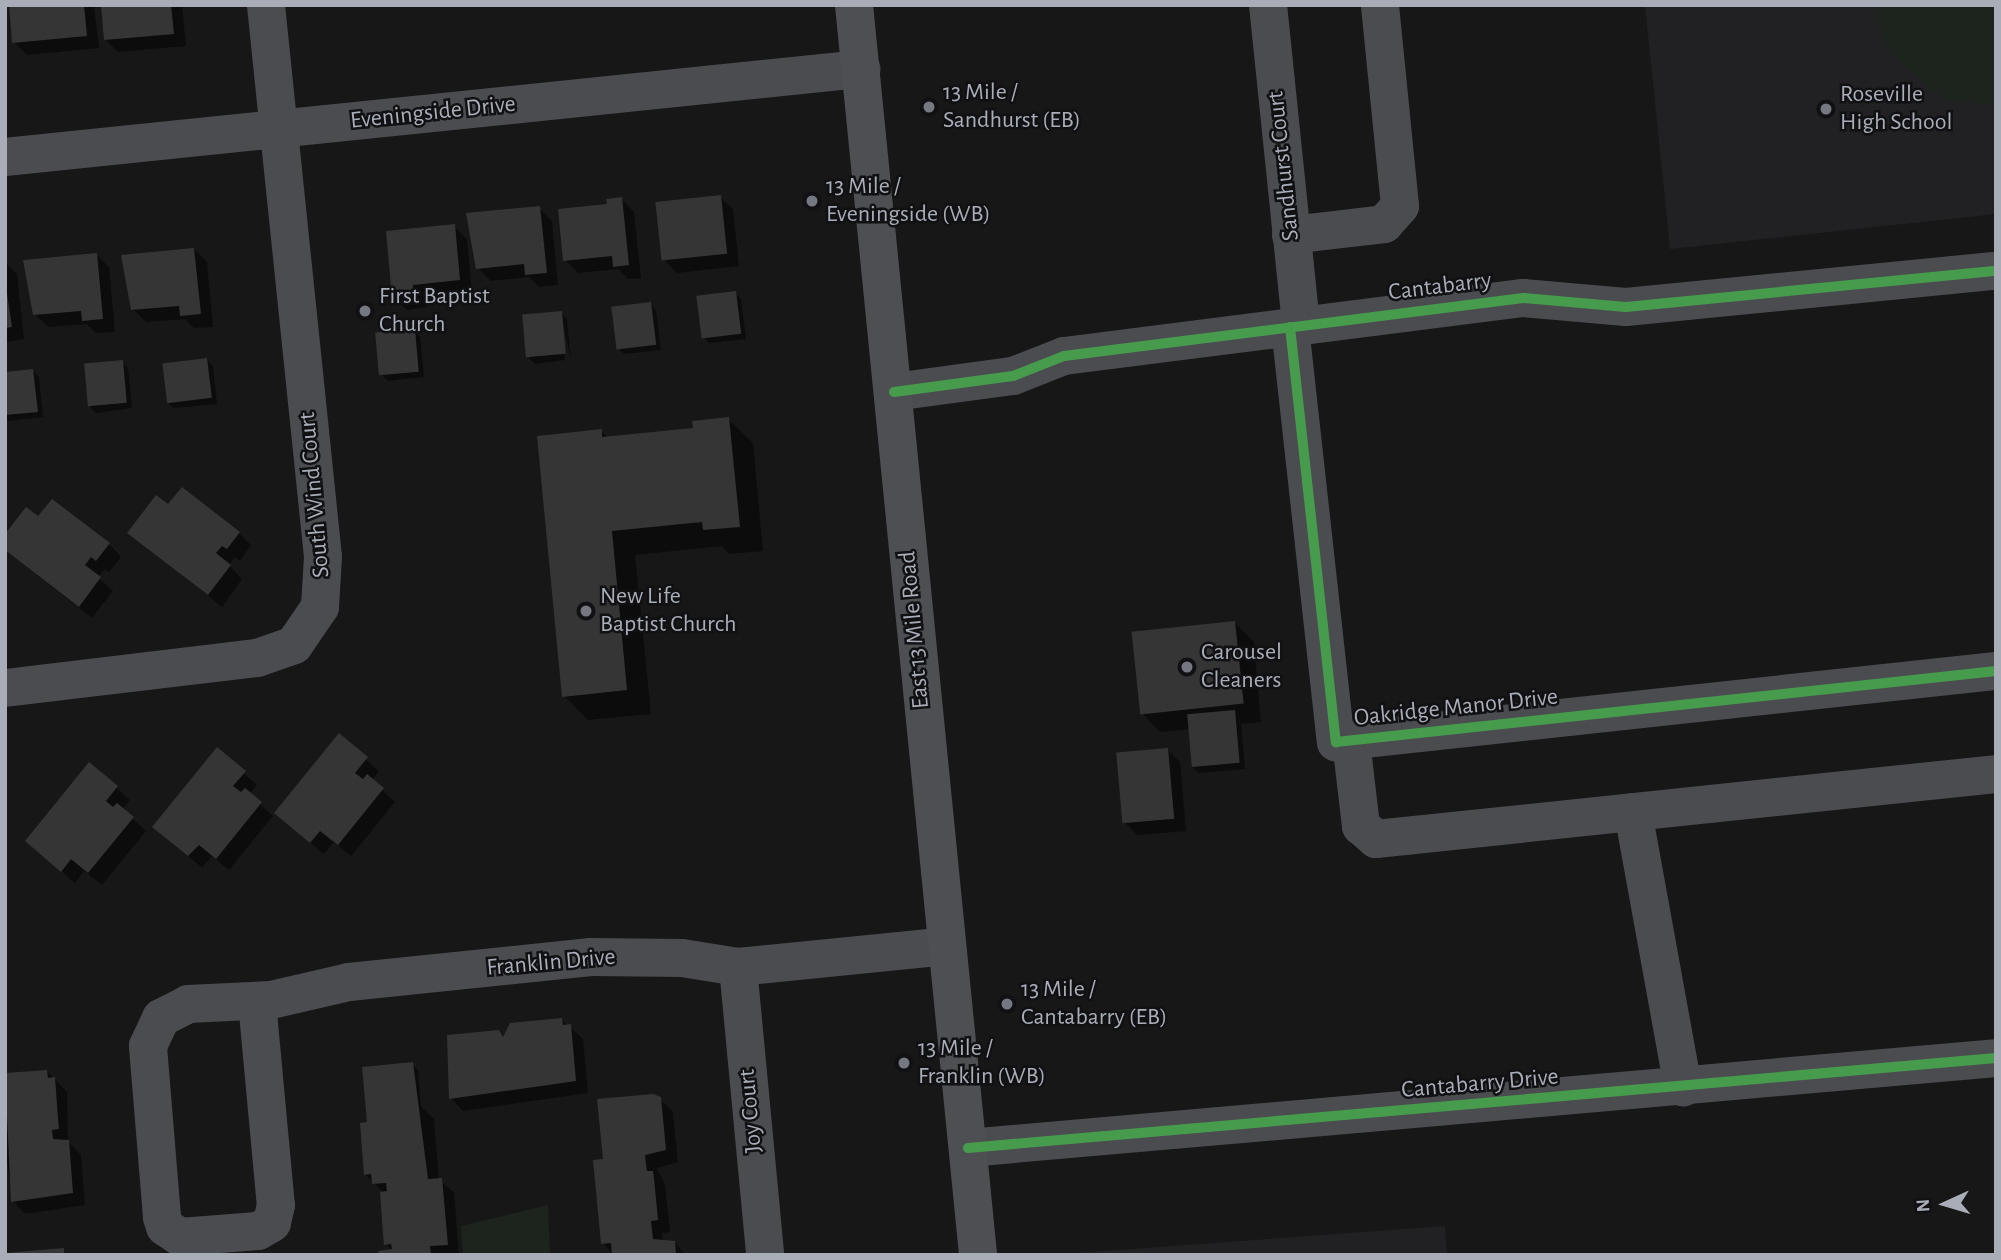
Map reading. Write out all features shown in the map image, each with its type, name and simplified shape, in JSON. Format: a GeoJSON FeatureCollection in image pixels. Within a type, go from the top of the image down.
{"type":"FeatureCollection","features":[{"type":"Feature","properties":{"kind":"main road","name":"East 13 Mile Road"},"geometry":{"type":"LineString","coordinates":[[854,5],[978,1255]]}},
{"type":"Feature","properties":{"kind":"street","name":"South Wind Court"},"geometry":{"type":"LineString","coordinates":[[5,688],[257,658],[294,645],[320,607],[323,558],[266,5]]}},
{"type":"Feature","properties":{"kind":"street","name":"Sandhurst Court"},"geometry":{"type":"LineString","coordinates":[[1268,5],[1291,235],[1295,327]]}},
{"type":"Feature","properties":{"kind":"street"},"geometry":{"type":"LineString","coordinates":[[1291,235],[1384,224],[1400,206],[1380,5]]}},
{"type":"Feature","properties":{"kind":"street","name":"Eveningside Drive"},"geometry":{"type":"LineString","coordinates":[[5,158],[861,69]]}},
{"type":"Feature","properties":{"kind":"street","name":"Cantabarry"},"geometry":{"type":"LineString","coordinates":[[894,392],[1013,376],[1064,356],[1523,298],[1626,307],[1996,271]]}},
{"type":"Feature","properties":{"kind":"street","name":"Oakridge Manor Drive"},"geometry":{"type":"LineString","coordinates":[[1295,327],[1336,743],[1996,671]]}},
{"type":"Feature","properties":{"kind":"street"},"geometry":{"type":"LineString","coordinates":[[1351,741],[1361,826],[1376,839],[1996,774]]}},
{"type":"Feature","properties":{"kind":"street"},"geometry":{"type":"LineString","coordinates":[[1633,812],[1683,1087]]}},
{"type":"Feature","properties":{"kind":"street","name":"Franklin Drive"},"geometry":{"type":"LineString","coordinates":[[257,1002],[276,1205],[272,1223],[258,1231],[189,1238],[172,1234],[165,1227],[148,1046],[161,1018],[202,1001],[257,1002],[349,982],[591,957],[673,958],[738,967],[947,946]]}},
{"type":"Feature","properties":{"kind":"street","name":"Joy Court"},"geometry":{"type":"LineString","coordinates":[[738,967],[765,1255]]}},
{"type":"Feature","properties":{"kind":"street","name":"Cantabarry Drive"},"geometry":{"type":"LineString","coordinates":[[968,1148],[1996,1058]]}},
{"type":"Feature","properties":{"kind":"shaded area","name":"Roseville High School"},"geometry":{"type":"Polygon","coordinates":[[[1645,5],[1996,5],[1996,214],[1670,249],[1645,5]]]}},
{"type":"Feature","properties":{"kind":"shaded area"},"geometry":{"type":"Polygon","coordinates":[[[1873,5],[1996,5],[1996,104],[1947,102],[1887,51],[1873,5]]]}},
{"type":"Feature","properties":{"kind":"shaded area"},"geometry":{"type":"Polygon","coordinates":[[[548,1205],[550,1255],[463,1255],[461,1226],[548,1205]]]}},
{"type":"Feature","properties":{"kind":"shaded area"},"geometry":{"type":"Polygon","coordinates":[[[1445,1226],[1447,1255],[1077,1255],[1077,1253],[1445,1226]]]}},
{"type":"Feature","properties":{"kind":"building"},"geometry":{"type":"Polygon","coordinates":[[[9,5],[84,5],[87,36],[12,43],[9,5]]]}},
{"type":"Feature","properties":{"kind":"building"},"geometry":{"type":"Polygon","coordinates":[[[101,5],[171,5],[174,34],[104,40],[101,5]]]}},
{"type":"Feature","properties":{"kind":"building"},"geometry":{"type":"Polygon","coordinates":[[[721,195],[727,254],[662,261],[655,202],[721,195]]]}},
{"type":"Feature","properties":{"kind":"building"},"geometry":{"type":"Polygon","coordinates":[[[622,197],[629,265],[613,267],[612,256],[563,261],[558,209],[607,204],[606,199],[622,197]]]}},
{"type":"Feature","properties":{"kind":"building"},"geometry":{"type":"Polygon","coordinates":[[[540,206],[547,273],[525,275],[524,264],[476,269],[466,213],[540,206]]]}},
{"type":"Feature","properties":{"kind":"building"},"geometry":{"type":"Polygon","coordinates":[[[455,224],[460,280],[413,285],[414,295],[392,298],[386,231],[455,224]]]}},
{"type":"Feature","properties":{"kind":"building"},"geometry":{"type":"Polygon","coordinates":[[[194,248],[201,314],[180,316],[179,306],[131,310],[121,255],[194,248]]]}},
{"type":"Feature","properties":{"kind":"building"},"geometry":{"type":"Polygon","coordinates":[[[97,253],[103,319],[82,321],[81,311],[33,315],[23,260],[97,253]]]}},
{"type":"Feature","properties":{"kind":"building"},"geometry":{"type":"Polygon","coordinates":[[[5,280],[12,327],[5,328],[5,280]]]}},
{"type":"Feature","properties":{"kind":"building"},"geometry":{"type":"Polygon","coordinates":[[[736,291],[741,334],[702,339],[696,296],[736,291]]]}},
{"type":"Feature","properties":{"kind":"building"},"geometry":{"type":"Polygon","coordinates":[[[651,302],[656,345],[617,350],[611,307],[651,302]]]}},
{"type":"Feature","properties":{"kind":"building"},"geometry":{"type":"Polygon","coordinates":[[[562,311],[566,354],[526,357],[522,314],[562,311]]]}},
{"type":"Feature","properties":{"kind":"building"},"geometry":{"type":"Polygon","coordinates":[[[415,329],[419,372],[379,375],[375,332],[415,329]]]}},
{"type":"Feature","properties":{"kind":"building"},"geometry":{"type":"Polygon","coordinates":[[[207,358],[212,398],[167,403],[162,363],[207,358]]]}},
{"type":"Feature","properties":{"kind":"building"},"geometry":{"type":"Polygon","coordinates":[[[123,360],[127,403],[88,406],[84,363],[123,360]]]}},
{"type":"Feature","properties":{"kind":"building"},"geometry":{"type":"Polygon","coordinates":[[[33,369],[38,412],[5,415],[5,372],[33,369]]]}},
{"type":"Feature","properties":{"kind":"building","name":"New Life Baptist Church"},"geometry":{"type":"Polygon","coordinates":[[[729,417],[740,527],[703,530],[702,522],[612,531],[627,690],[562,697],[537,436],[602,429],[602,437],[693,428],[692,421],[729,417]]]}},
{"type":"Feature","properties":{"kind":"building"},"geometry":{"type":"Polygon","coordinates":[[[182,487],[240,532],[227,549],[222,546],[216,553],[231,565],[208,595],[127,533],[156,495],[168,504],[182,487]]]}},
{"type":"Feature","properties":{"kind":"building"},"geometry":{"type":"Polygon","coordinates":[[[52,499],[110,543],[96,561],[91,557],[85,565],[101,577],[79,607],[5,550],[5,534],[26,507],[38,516],[52,499]]]}},
{"type":"Feature","properties":{"kind":"building","name":"Carousel Cleaners"},"geometry":{"type":"Polygon","coordinates":[[[1235,621],[1244,704],[1140,714],[1132,632],[1235,621]]]}},
{"type":"Feature","properties":{"kind":"building"},"geometry":{"type":"Polygon","coordinates":[[[1235,710],[1240,763],[1192,767],[1187,714],[1235,710]]]}},
{"type":"Feature","properties":{"kind":"building"},"geometry":{"type":"Polygon","coordinates":[[[339,733],[368,757],[355,773],[363,779],[367,774],[384,788],[338,845],[320,831],[310,843],[274,813],[339,733]]]}},
{"type":"Feature","properties":{"kind":"building"},"geometry":{"type":"Polygon","coordinates":[[[217,747],[246,771],[233,786],[241,792],[245,788],[262,802],[216,859],[199,845],[188,856],[152,827],[217,747]]]}},
{"type":"Feature","properties":{"kind":"building"},"geometry":{"type":"Polygon","coordinates":[[[1168,748],[1174,819],[1122,823],[1116,753],[1168,748]]]}},
{"type":"Feature","properties":{"kind":"building"},"geometry":{"type":"Polygon","coordinates":[[[89,762],[118,786],[106,801],[113,807],[117,803],[134,817],[88,873],[71,859],[61,872],[25,841],[89,762]]]}},
{"type":"Feature","properties":{"kind":"building"},"geometry":{"type":"Polygon","coordinates":[[[562,1018],[563,1025],[571,1024],[576,1081],[449,1099],[447,1035],[499,1030],[503,1037],[510,1023],[562,1018]]]}},
{"type":"Feature","properties":{"kind":"building"},"geometry":{"type":"Polygon","coordinates":[[[413,1062],[428,1179],[442,1178],[448,1245],[430,1246],[431,1255],[379,1255],[378,1251],[392,1249],[391,1244],[384,1245],[383,1234],[380,1192],[387,1191],[386,1183],[372,1184],[371,1174],[364,1175],[360,1123],[367,1122],[362,1067],[413,1062]]]}},
{"type":"Feature","properties":{"kind":"building"},"geometry":{"type":"Polygon","coordinates":[[[47,1070],[48,1078],[55,1077],[59,1129],[52,1130],[53,1139],[69,1140],[73,1193],[11,1202],[5,1073],[47,1070]]]}},
{"type":"Feature","properties":{"kind":"building"},"geometry":{"type":"Polygon","coordinates":[[[653,1094],[661,1097],[666,1150],[645,1155],[647,1171],[653,1171],[658,1220],[651,1221],[653,1239],[675,1241],[676,1255],[612,1255],[611,1243],[601,1244],[593,1160],[603,1159],[597,1099],[653,1094]]]}},
{"type":"Feature","properties":{"kind":"building"},"geometry":{"type":"Polygon","coordinates":[[[64,1248],[64,1255],[6,1253],[64,1248]]]}},
{"type":"Feature","properties":{"kind":"cycle path"},"geometry":{"type":"LineString","coordinates":[[894,392],[1013,376],[1064,356],[1523,298],[1626,307],[1996,271]]}},
{"type":"Feature","properties":{"kind":"cycle path"},"geometry":{"type":"LineString","coordinates":[[1290,327],[1336,742],[1996,671]]}},
{"type":"Feature","properties":{"kind":"cycle path"},"geometry":{"type":"LineString","coordinates":[[968,1148],[1996,1058]]}},
{"type":"Feature","properties":{"kind":"place","name":"13 Mile / Sandhurst (EB)"},"geometry":{"type":"Point","coordinates":[929,107]}},
{"type":"Feature","properties":{"kind":"place","name":"Roseville High School"},"geometry":{"type":"Point","coordinates":[1826,109]}},
{"type":"Feature","properties":{"kind":"place","name":"13 Mile / Eveningside (WB)"},"geometry":{"type":"Point","coordinates":[812,201]}},
{"type":"Feature","properties":{"kind":"place","name":"First Baptist Church"},"geometry":{"type":"Point","coordinates":[365,311]}},
{"type":"Feature","properties":{"kind":"place","name":"New Life Baptist Church"},"geometry":{"type":"Point","coordinates":[586,611]}},
{"type":"Feature","properties":{"kind":"place","name":"Carousel Cleaners"},"geometry":{"type":"Point","coordinates":[1187,667]}},
{"type":"Feature","properties":{"kind":"place","name":"13 Mile / Cantabarry (EB)"},"geometry":{"type":"Point","coordinates":[1007,1004]}},
{"type":"Feature","properties":{"kind":"place","name":"13 Mile / Franklin (WB)"},"geometry":{"type":"Point","coordinates":[904,1063]}}]}
